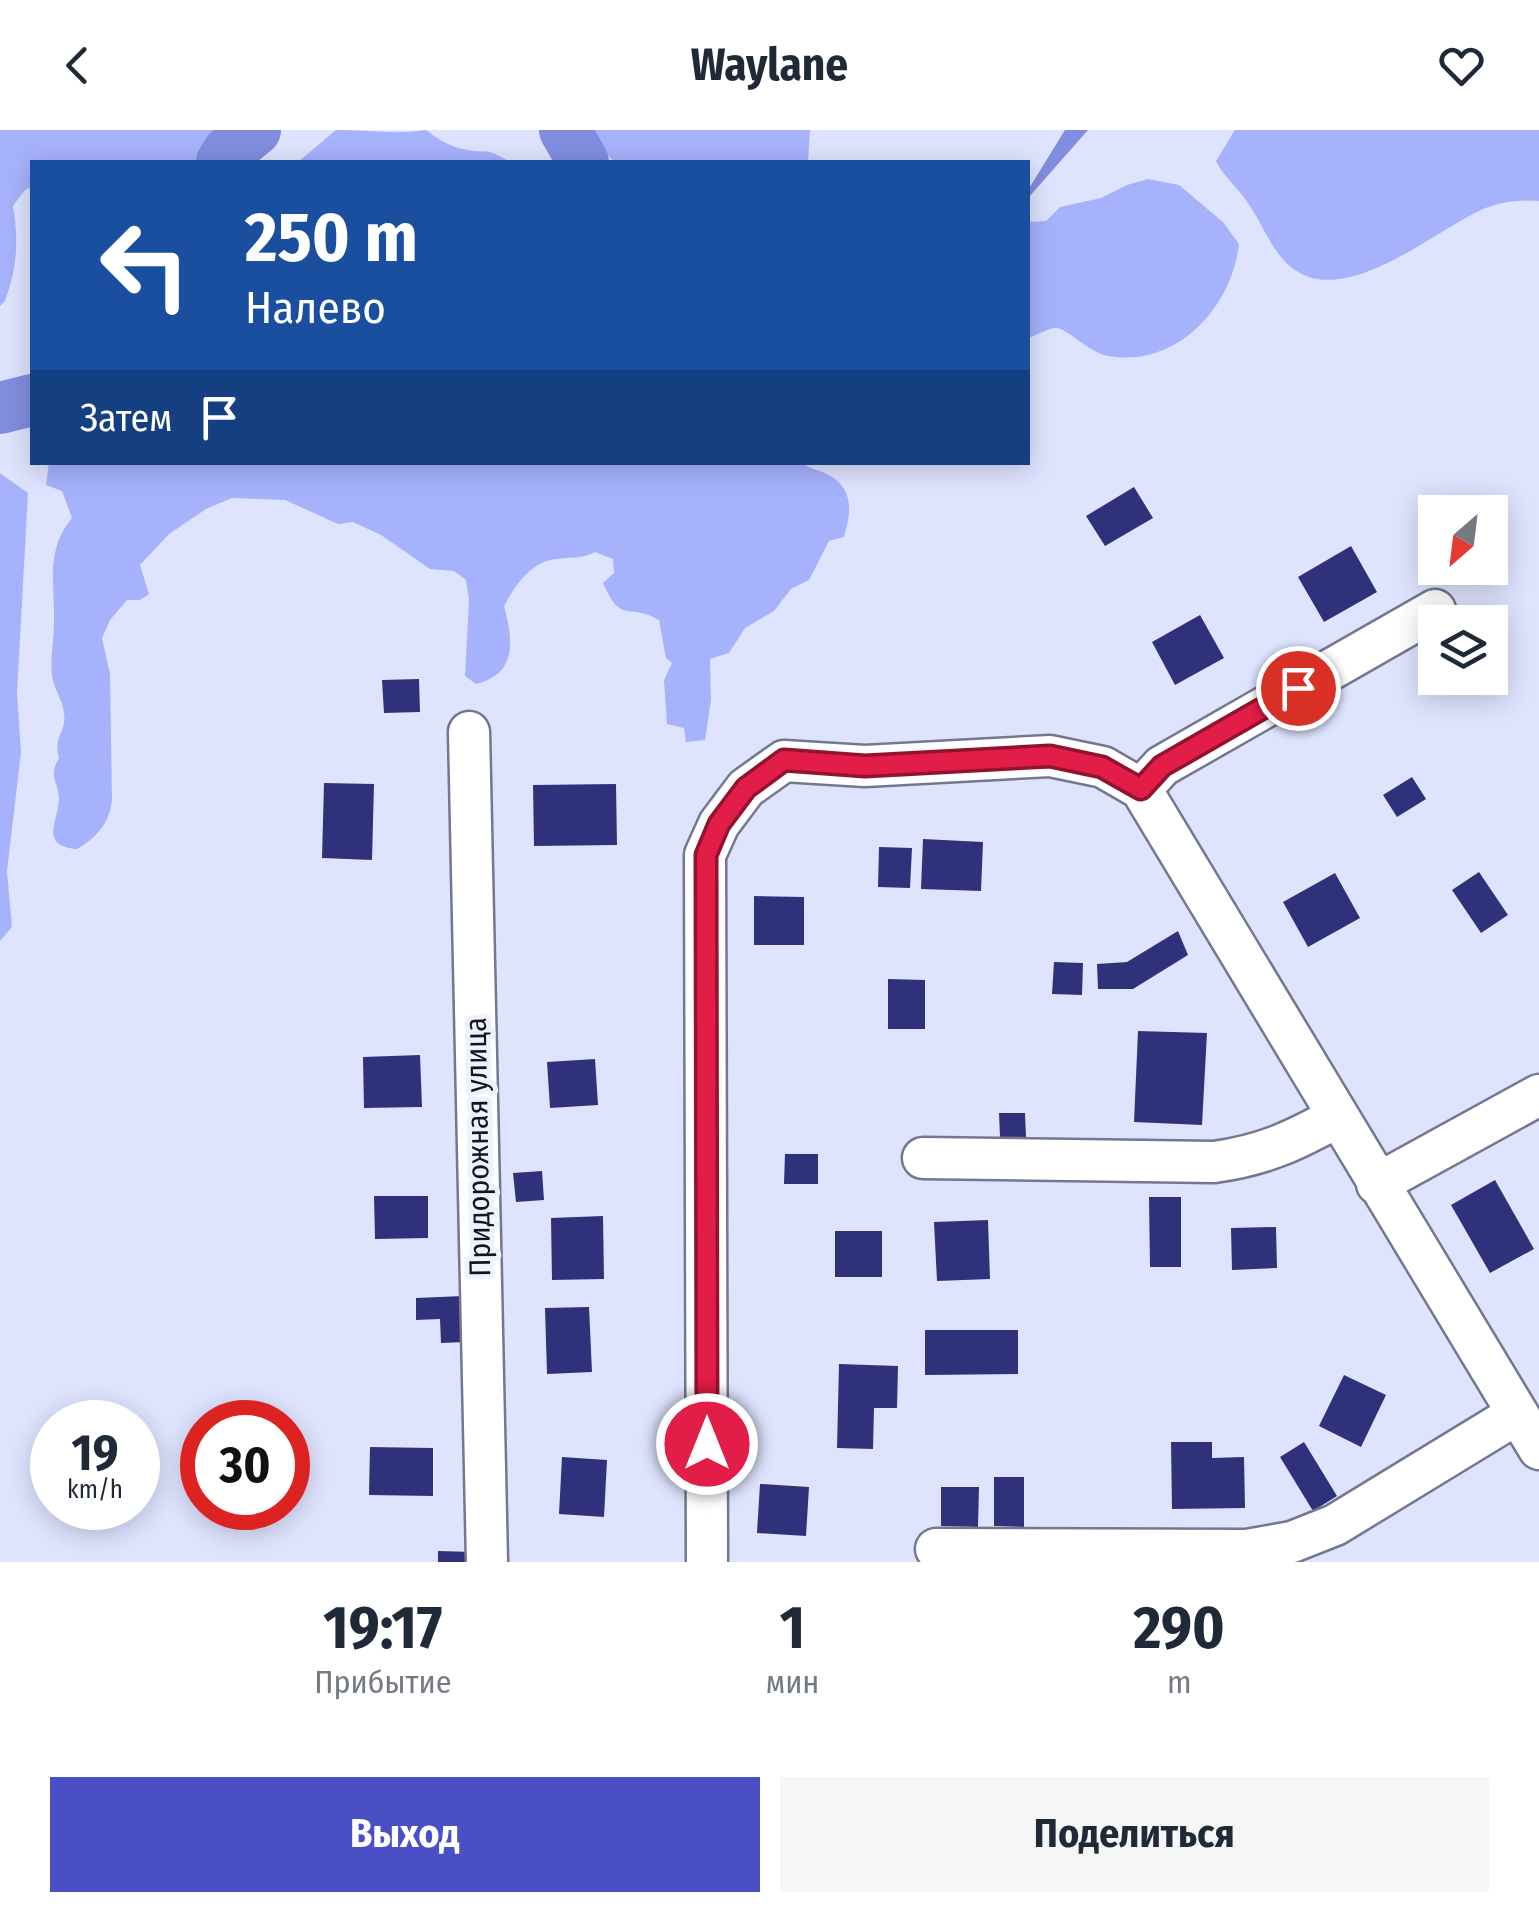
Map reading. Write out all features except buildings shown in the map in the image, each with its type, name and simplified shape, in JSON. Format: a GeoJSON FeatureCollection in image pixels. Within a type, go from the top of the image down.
{"type":"FeatureCollection","features":[{"type":"Feature","properties":{"kind":"street"},"geometry":{"type":"LineString","coordinates":[[1141,789],[1162,766],[1418,620]]}},
{"type":"Feature","properties":{"kind":"street","name":"Придорожная улица"},"geometry":{"type":"LineString","coordinates":[[469,732],[487,1562]]}},
{"type":"Feature","properties":{"kind":"street"},"geometry":{"type":"LineString","coordinates":[[707,1562],[706,855],[719,824],[746,788],[784,760],[865,766],[1050,756],[1102,767],[1141,789],[1539,1448]]}},
{"type":"Feature","properties":{"kind":"street"},"geometry":{"type":"LineString","coordinates":[[1377,1184],[1539,1095]]}},
{"type":"Feature","properties":{"kind":"street"},"geometry":{"type":"LineString","coordinates":[[923,1158],[1214,1162],[1250,1157],[1286,1145],[1337,1117]]}},
{"type":"Feature","properties":{"kind":"street"},"geometry":{"type":"LineString","coordinates":[[936,1549],[1247,1550],[1292,1542],[1335,1525],[1516,1414]]}},
{"type":"Feature","properties":{"kind":"shaded area"},"geometry":{"type":"Polygon","coordinates":[[[0,130],[213,130],[213,146],[206,160],[30,160],[30,187],[13,206],[14,266],[5,301],[0,306],[0,130]]]}},
{"type":"Feature","properties":{"kind":"shaded area"},"geometry":{"type":"Polygon","coordinates":[[[336,130],[426,130],[453,146],[490,152],[506,160],[300,160],[336,130]]]}},
{"type":"Feature","properties":{"kind":"shaded area"},"geometry":{"type":"Polygon","coordinates":[[[585,130],[810,130],[808,160],[612,160],[585,130]]]}},
{"type":"Feature","properties":{"kind":"shaded area"},"geometry":{"type":"Polygon","coordinates":[[[1065,130],[1088,130],[1030,196],[1030,187],[1065,130]]]}},
{"type":"Feature","properties":{"kind":"shaded area"},"geometry":{"type":"Polygon","coordinates":[[[1235,130],[1539,130],[1539,201],[1508,202],[1486,208],[1361,274],[1312,278],[1291,267],[1278,253],[1248,203],[1216,161],[1235,130]]]}},
{"type":"Feature","properties":{"kind":"shaded area"},"geometry":{"type":"Polygon","coordinates":[[[1148,179],[1179,185],[1223,222],[1239,244],[1225,290],[1213,310],[1178,342],[1134,357],[1101,354],[1056,328],[1030,337],[1030,222],[1046,221],[1060,207],[1101,198],[1148,179]]]}},
{"type":"Feature","properties":{"kind":"shaded area"},"geometry":{"type":"Polygon","coordinates":[[[49,465],[805,465],[841,485],[849,509],[844,537],[829,541],[809,580],[791,589],[774,611],[745,628],[729,653],[710,659],[711,700],[705,740],[686,742],[684,728],[667,724],[664,680],[672,663],[666,658],[659,620],[615,604],[603,583],[614,573],[613,559],[595,552],[547,561],[531,570],[504,606],[510,643],[506,664],[490,679],[476,684],[465,676],[469,600],[466,580],[454,571],[430,569],[381,535],[353,522],[338,524],[285,500],[232,498],[206,509],[169,534],[140,565],[149,594],[140,600],[127,600],[110,620],[102,638],[110,674],[112,800],[101,829],[77,849],[58,843],[53,831],[59,798],[54,770],[64,720],[52,670],[53,568],[58,543],[72,518],[62,491],[46,485],[49,465]]]}},
{"type":"Feature","properties":{"kind":"shaded area"},"geometry":{"type":"Polygon","coordinates":[[[0,473],[28,493],[17,693],[21,752],[7,871],[12,927],[0,941],[0,473]]]}},
{"type":"Feature","properties":{"kind":"waterway"},"geometry":{"type":"LineString","coordinates":[[223,160],[255,130]]}},
{"type":"Feature","properties":{"kind":"waterway"},"geometry":{"type":"LineString","coordinates":[[565,130],[582,160]]}},
{"type":"Feature","properties":{"kind":"waterway"},"geometry":{"type":"LineString","coordinates":[[0,408],[30,400]]}},
{"type":"Feature","properties":{"kind":"route"},"geometry":{"type":"LineString","coordinates":[[707,1444],[706,855],[719,824],[746,788],[784,760],[865,766],[1050,756],[1102,767],[1141,789],[1162,766],[1298,688]]}}]}
